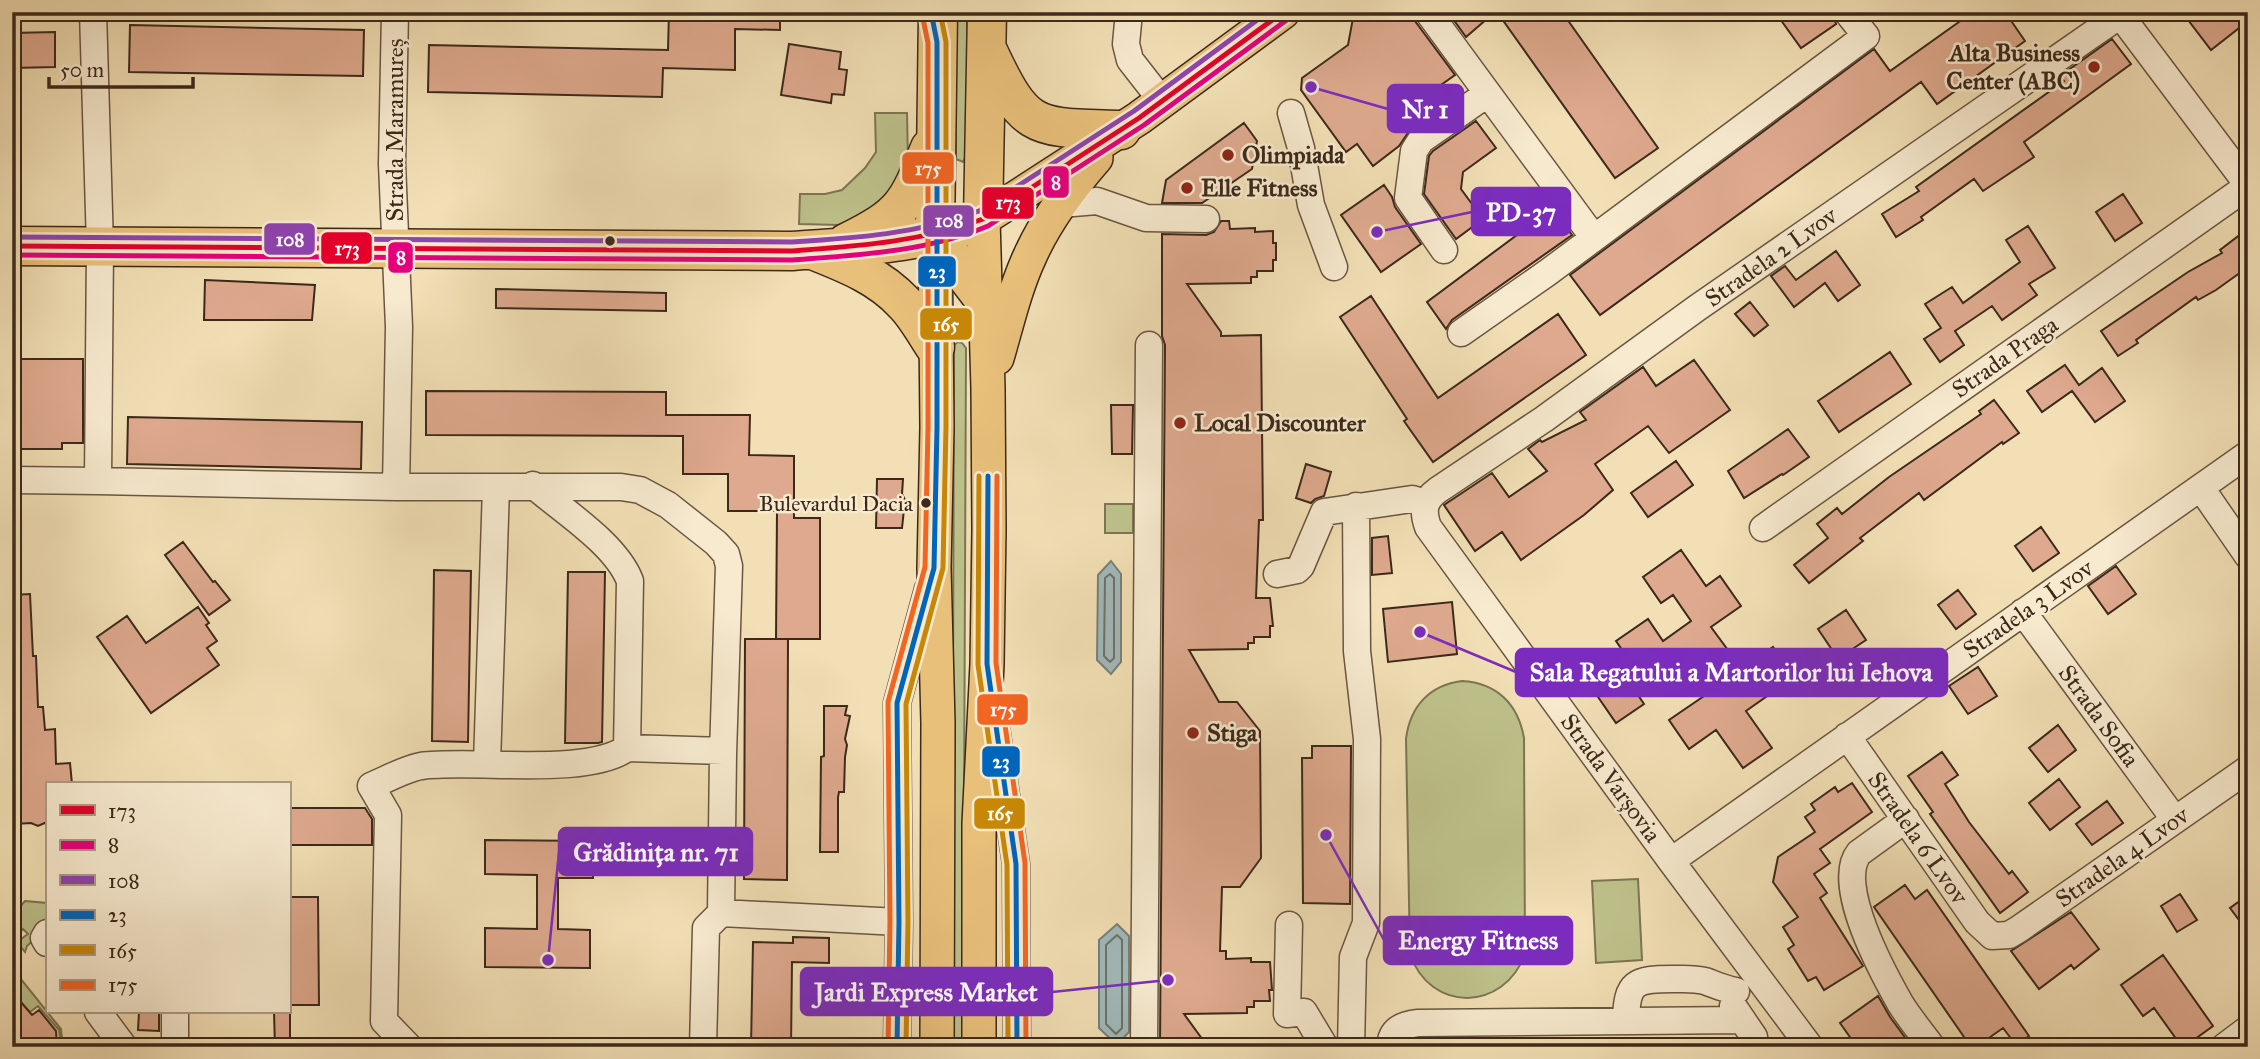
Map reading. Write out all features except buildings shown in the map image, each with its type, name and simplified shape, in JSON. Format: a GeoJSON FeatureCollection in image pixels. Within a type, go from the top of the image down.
{"type":"FeatureCollection","features":[{"type":"Feature","properties":{"kind":"highway"},"geometry":{"type":"LineString","coordinates":[[935,22],[935,235],[986,302]]}},
{"type":"Feature","properties":{"kind":"highway"},"geometry":{"type":"LineString","coordinates":[[12,246],[823,249],[912,241],[983,219],[987,30]]}},
{"type":"Feature","properties":{"kind":"highway"},"geometry":{"type":"LineString","coordinates":[[987,30],[1014,101],[1024,112],[1046,125],[1062,128],[1121,130]]}},
{"type":"Feature","properties":{"kind":"highway"},"geometry":{"type":"LineString","coordinates":[[823,249],[873,230],[899,211],[915,185],[936,133]]}},
{"type":"Feature","properties":{"kind":"highway"},"geometry":{"type":"LineString","coordinates":[[823,249],[894,292],[935,347]]}},
{"type":"Feature","properties":{"kind":"main road"},"geometry":{"type":"LineString","coordinates":[[979,1047],[979,824],[987,664],[988,388],[983,219],[1121,130],[1283,12]]}},
{"type":"Feature","properties":{"kind":"main road"},"geometry":{"type":"LineString","coordinates":[[988,388],[1015,293],[1029,257],[1061,204],[1090,187],[1121,130]]}},
{"type":"Feature","properties":{"kind":"main road"},"geometry":{"type":"LineString","coordinates":[[935,235],[937,1047]]}},
{"type":"Feature","properties":{"kind":"main road"},"geometry":{"type":"LineString","coordinates":[[935,347],[959,331],[987,340]]}},
{"type":"Feature","properties":{"kind":"street"},"geometry":{"type":"LineString","coordinates":[[93,12],[100,246],[99,481]]}},
{"type":"Feature","properties":{"kind":"street","name":"Strada Maramureș"},"geometry":{"type":"LineString","coordinates":[[395,12],[392,138],[399,327],[396,487]]}},
{"type":"Feature","properties":{"kind":"street"},"geometry":{"type":"LineString","coordinates":[[1129,12],[1126,44],[1130,60],[1162,101]]}},
{"type":"Feature","properties":{"kind":"street"},"geometry":{"type":"LineString","coordinates":[[1134,12],[1142,12]]}},
{"type":"Feature","properties":{"kind":"street"},"geometry":{"type":"LineString","coordinates":[[1429,12],[1594,238]]}},
{"type":"Feature","properties":{"kind":"street"},"geometry":{"type":"LineString","coordinates":[[1461,333],[1866,36],[1847,12]]}},
{"type":"Feature","properties":{"kind":"street"},"geometry":{"type":"LineString","coordinates":[[2119,13],[2248,186]]}},
{"type":"Feature","properties":{"kind":"street","name":"Stradela 2 Lvov"},"geometry":{"type":"LineString","coordinates":[[1426,503],[1438,490],[1544,419],[1697,308],[2119,13]]}},
{"type":"Feature","properties":{"kind":"street"},"geometry":{"type":"LineString","coordinates":[[1444,250],[1408,198],[1414,151],[1421,140],[1487,94]]}},
{"type":"Feature","properties":{"kind":"street"},"geometry":{"type":"LineString","coordinates":[[1291,113],[1301,148],[1311,205],[1334,267]]}},
{"type":"Feature","properties":{"kind":"street","name":"Strada Praga"},"geometry":{"type":"LineString","coordinates":[[1763,528],[2248,186]]}},
{"type":"Feature","properties":{"kind":"street"},"geometry":{"type":"LineString","coordinates":[[1090,187],[1146,218],[1206,219]]}},
{"type":"Feature","properties":{"kind":"street"},"geometry":{"type":"LineString","coordinates":[[1144,1047],[1149,345]]}},
{"type":"Feature","properties":{"kind":"street","name":"Stradela 3 Lvov"},"geometry":{"type":"LineString","coordinates":[[1671,862],[2248,454]]}},
{"type":"Feature","properties":{"kind":"street"},"geometry":{"type":"LineString","coordinates":[[12,480],[396,487],[621,487],[640,490],[668,505],[716,543],[726,554],[730,584],[720,913],[706,928],[703,1035],[687,1047]]}},
{"type":"Feature","properties":{"kind":"street"},"geometry":{"type":"LineString","coordinates":[[533,485],[602,543],[626,569],[632,595],[627,748]]}},
{"type":"Feature","properties":{"kind":"street"},"geometry":{"type":"LineString","coordinates":[[487,764],[496,487]]}},
{"type":"Feature","properties":{"kind":"street"},"geometry":{"type":"LineString","coordinates":[[2201,488],[2248,556]]}},
{"type":"Feature","properties":{"kind":"street"},"geometry":{"type":"LineString","coordinates":[[1277,574],[1297,570],[1301,566],[1324,512],[1412,499],[1426,503]]}},
{"type":"Feature","properties":{"kind":"street","name":"Strada Varșovia"},"geometry":{"type":"LineString","coordinates":[[1426,503],[1424,514],[1429,527],[1671,862],[1810,1047]]}},
{"type":"Feature","properties":{"kind":"street"},"geometry":{"type":"LineString","coordinates":[[1351,1047],[1353,957],[1366,923],[1367,739],[1357,651],[1356,506]]}},
{"type":"Feature","properties":{"kind":"street"},"geometry":{"type":"LineString","coordinates":[[897,1047],[897,703],[934,568]]}},
{"type":"Feature","properties":{"kind":"street","name":"Strada Sofia"},"geometry":{"type":"LineString","coordinates":[[2023,612],[2175,820]]}},
{"type":"Feature","properties":{"kind":"street"},"geometry":{"type":"LineString","coordinates":[[987,664],[1016,863],[1017,1047]]}},
{"type":"Feature","properties":{"kind":"street","name":"Stradela 6 Lvov"},"geometry":{"type":"LineString","coordinates":[[1847,736],[1977,922],[1992,936]]}},
{"type":"Feature","properties":{"kind":"street"},"geometry":{"type":"LineString","coordinates":[[409,1047],[385,1034],[388,815],[371,786],[419,766],[586,763],[617,755],[627,748],[723,751]]}},
{"type":"Feature","properties":{"kind":"street","name":"Stradela 4 Lvov"},"geometry":{"type":"LineString","coordinates":[[1992,936],[2009,935],[2019,929],[2248,769]]}},
{"type":"Feature","properties":{"kind":"street"},"geometry":{"type":"LineString","coordinates":[[1906,819],[1853,860],[1854,903],[1882,970],[1901,1006],[1932,1047]]}},
{"type":"Feature","properties":{"kind":"street"},"geometry":{"type":"LineString","coordinates":[[720,913],[899,922]]}},
{"type":"Feature","properties":{"kind":"street"},"geometry":{"type":"LineString","coordinates":[[1289,925],[1287,1014],[1304,1012],[1325,1047]]}},
{"type":"Feature","properties":{"kind":"street"},"geometry":{"type":"LineString","coordinates":[[1755,972],[1732,995],[1732,1005],[1755,1037],[1755,1047]]}},
{"type":"Feature","properties":{"kind":"street"},"geometry":{"type":"LineString","coordinates":[[1626,1020],[1626,998],[1629,992],[1640,982],[1649,979],[1697,980],[1736,991]]}},
{"type":"Feature","properties":{"kind":"street"},"geometry":{"type":"LineString","coordinates":[[99,1014],[124,1047]]}},
{"type":"Feature","properties":{"kind":"street"},"geometry":{"type":"LineString","coordinates":[[174,1014],[175,1047]]}},
{"type":"Feature","properties":{"kind":"street"},"geometry":{"type":"LineString","coordinates":[[1390,1047],[1393,1033],[1398,1028],[1418,1023],[1742,1020]]}},
{"type":"Feature","properties":{"kind":"street"},"geometry":{"type":"LineString","coordinates":[[2224,1047],[2248,1030]]}},
{"type":"Feature","properties":{"kind":"green space"},"geometry":{"type":"Polygon","coordinates":[[[956,12],[967,12],[967,154],[963,162],[956,159],[956,12]]]}},
{"type":"Feature","properties":{"kind":"green space"},"geometry":{"type":"Polygon","coordinates":[[[875,113],[907,113],[908,162],[893,194],[859,219],[839,225],[799,224],[800,194],[825,194],[842,190],[865,168],[876,152],[875,113]]]}},
{"type":"Feature","properties":{"kind":"green space"},"geometry":{"type":"Polygon","coordinates":[[[958,342],[966,348],[963,1047],[952,1047],[954,345],[958,342]]]}},
{"type":"Feature","properties":{"kind":"green space"},"geometry":{"type":"Polygon","coordinates":[[[1105,504],[1133,504],[1133,533],[1105,533],[1105,504]]]}},
{"type":"Feature","properties":{"kind":"green space"},"geometry":{"type":"Polygon","coordinates":[[[1462,681],[1486,686],[1504,698],[1517,715],[1524,738],[1525,954],[1515,973],[1501,987],[1485,995],[1467,998],[1450,995],[1433,987],[1420,973],[1410,954],[1406,739],[1412,717],[1424,699],[1440,687],[1462,681]]]}},
{"type":"Feature","properties":{"kind":"green space"},"geometry":{"type":"Polygon","coordinates":[[[1638,879],[1642,960],[1596,963],[1592,881],[1638,879]]]}},
{"type":"Feature","properties":{"kind":"green space"},"geometry":{"type":"Polygon","coordinates":[[[25,901],[46,903],[46,928],[27,946],[25,952],[17,942],[28,934],[23,929],[14,939],[12,916],[25,901]]]}},
{"type":"Feature","properties":{"kind":"green space"},"geometry":{"type":"Polygon","coordinates":[[[16,973],[46,1010],[46,1014],[61,1029],[63,1047],[59,1030],[38,1006],[30,1012],[19,1000],[20,996],[12,987],[12,976],[16,973]]]}},
{"type":"Feature","properties":{"kind":"water"},"geometry":{"type":"Polygon","coordinates":[[[1111,561],[1121,574],[1121,662],[1111,674],[1097,660],[1098,575],[1111,561]]]}},
{"type":"Feature","properties":{"kind":"water"},"geometry":{"type":"Polygon","coordinates":[[[1117,924],[1129,936],[1129,1032],[1117,1045],[1099,1028],[1099,940],[1117,924]]]}},
{"type":"Feature","properties":{"kind":"transit line","name":"23"},"geometry":{"type":"LineString","coordinates":[[897,1047],[897,703],[934,568],[937,427],[937,42],[931,12]]}},
{"type":"Feature","properties":{"kind":"transit line","name":"165"},"geometry":{"type":"LineString","coordinates":[[906,1047],[906,704],[943,568],[946,427],[946,42],[940,12]]}},
{"type":"Feature","properties":{"kind":"transit line","name":"108"},"geometry":{"type":"LineString","coordinates":[[12,237],[792,242],[910,230],[979,211],[1134,111],[1268,12]]}},
{"type":"Feature","properties":{"kind":"transit line","name":"173"},"geometry":{"type":"LineString","coordinates":[[12,246],[792,251],[912,238],[983,219],[1139,118],[1283,12]]}},
{"type":"Feature","properties":{"kind":"transit line","name":"175"},"geometry":{"type":"LineString","coordinates":[[888,1047],[888,702],[925,567],[928,427],[928,43],[922,14]]}},
{"type":"Feature","properties":{"kind":"transit line","name":"8"},"geometry":{"type":"LineString","coordinates":[[12,255],[792,260],[916,247],[988,226],[1144,125],[1288,19]]}},
{"type":"Feature","properties":{"kind":"transit line","name":"165"},"geometry":{"type":"LineString","coordinates":[[979,476],[978,665],[1007,865],[1008,1047]]}},
{"type":"Feature","properties":{"kind":"transit line","name":"23"},"geometry":{"type":"LineString","coordinates":[[988,476],[987,664],[1016,864],[1017,1047]]}},
{"type":"Feature","properties":{"kind":"transit line","name":"175"},"geometry":{"type":"LineString","coordinates":[[997,476],[996,663],[1025,863],[1026,1047]]}},
{"type":"Feature","properties":{"kind":"place","name":"Alta Business Center (ABC)"},"geometry":{"type":"Point","coordinates":[2094,67]}},
{"type":"Feature","properties":{"kind":"place","name":"Nr 1"},"geometry":{"type":"Point","coordinates":[1311,87]}},
{"type":"Feature","properties":{"kind":"place","name":"Olimpiada"},"geometry":{"type":"Point","coordinates":[1228,155]}},
{"type":"Feature","properties":{"kind":"place","name":"Elle Fitness"},"geometry":{"type":"Point","coordinates":[1187,188]}},
{"type":"Feature","properties":{"kind":"place","name":"PD-37"},"geometry":{"type":"Point","coordinates":[1377,232]}},
{"type":"Feature","properties":{"kind":"place","name":"Local Discounter"},"geometry":{"type":"Point","coordinates":[1180,423]}},
{"type":"Feature","properties":{"kind":"place","name":"Bulevardul Dacia"},"geometry":{"type":"Point","coordinates":[926,503]}},
{"type":"Feature","properties":{"kind":"place","name":"Sala Regatului a Martorilor lui Iehova"},"geometry":{"type":"Point","coordinates":[1420,632]}},
{"type":"Feature","properties":{"kind":"place","name":"Stiga"},"geometry":{"type":"Point","coordinates":[1193,733]}},
{"type":"Feature","properties":{"kind":"place","name":"Energy Fitness"},"geometry":{"type":"Point","coordinates":[1326,835]}},
{"type":"Feature","properties":{"kind":"place","name":"Grădinița nr. 71"},"geometry":{"type":"Point","coordinates":[548,960]}},
{"type":"Feature","properties":{"kind":"place","name":"Jardi Express Market"},"geometry":{"type":"Point","coordinates":[1168,980]}}]}
